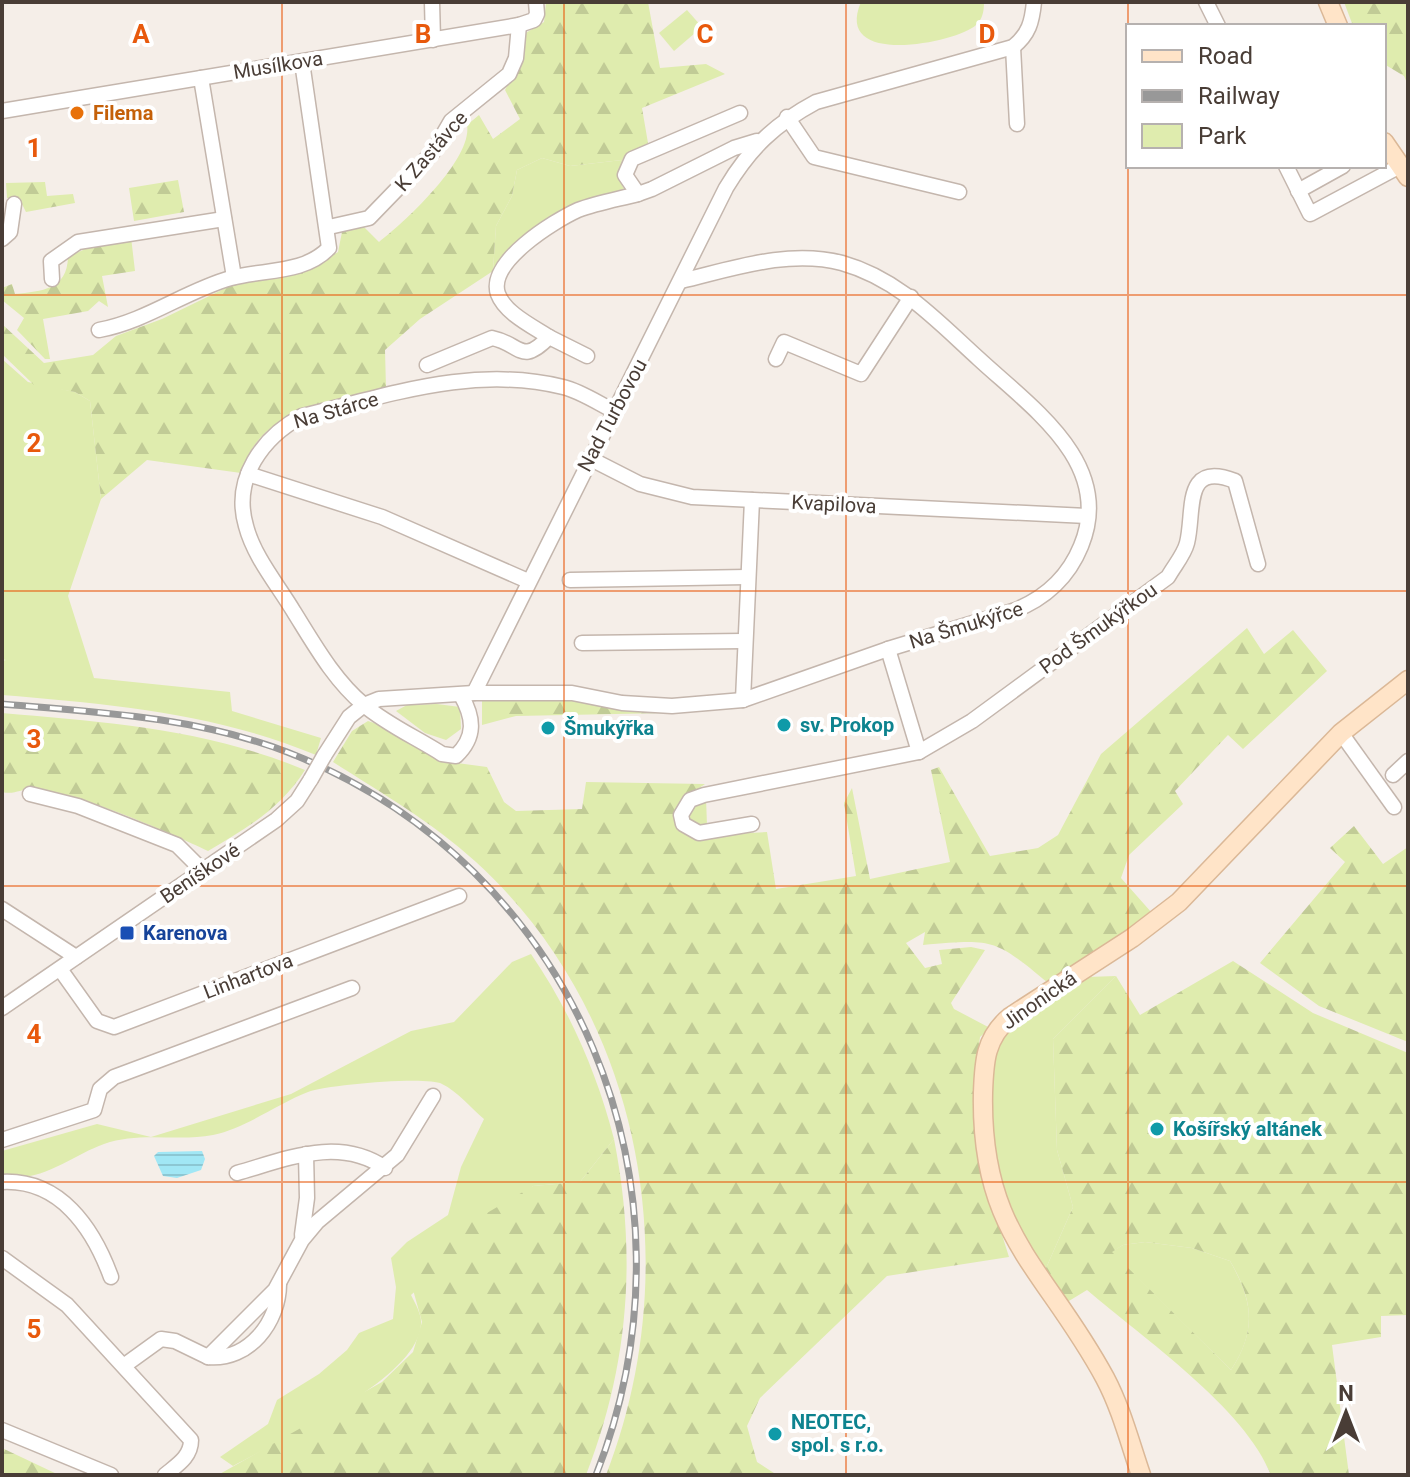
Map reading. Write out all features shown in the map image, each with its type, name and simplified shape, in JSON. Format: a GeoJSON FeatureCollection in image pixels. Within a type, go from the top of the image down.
{"type":"FeatureCollection","features":[{"type":"Feature","properties":{"kind":"street"},"geometry":{"type":"LineString","coordinates":[[432,2],[433,40]]}},
{"type":"Feature","properties":{"kind":"street"},"geometry":{"type":"LineString","coordinates":[[519,25],[534,20],[536,2]]}},
{"type":"Feature","properties":{"kind":"street"},"geometry":{"type":"LineString","coordinates":[[1017,124],[1013,47],[1025,38],[1034,2]]}},
{"type":"Feature","properties":{"kind":"street"},"geometry":{"type":"LineString","coordinates":[[1206,2],[1217,24]]}},
{"type":"Feature","properties":{"kind":"street"},"geometry":{"type":"LineString","coordinates":[[1328,2],[1337,24]]}},
{"type":"Feature","properties":{"kind":"street","name":"Musílkova"},"geometry":{"type":"LineString","coordinates":[[2,111],[519,25]]}},
{"type":"Feature","properties":{"kind":"street","name":"K Zastávce"},"geometry":{"type":"LineString","coordinates":[[329,227],[369,218],[433,152],[451,121],[509,74],[516,58],[519,25]]}},
{"type":"Feature","properties":{"kind":"street","name":"Nad Turbovou"},"geometry":{"type":"LineString","coordinates":[[468,694],[726,188],[757,141],[787,117],[837,96],[1013,47]]}},
{"type":"Feature","properties":{"kind":"street"},"geometry":{"type":"LineString","coordinates":[[99,330],[130,324],[204,287],[234,277],[302,266],[319,258],[329,248],[329,227],[302,62]]}},
{"type":"Feature","properties":{"kind":"street"},"geometry":{"type":"LineString","coordinates":[[201,78],[234,277]]}},
{"type":"Feature","properties":{"kind":"street"},"geometry":{"type":"LineString","coordinates":[[638,194],[625,175],[632,159],[740,113]]}},
{"type":"Feature","properties":{"kind":"street"},"geometry":{"type":"LineString","coordinates":[[787,117],[814,157],[959,192]]}},
{"type":"Feature","properties":{"kind":"street","name":"Nad Turbovou"},"geometry":{"type":"LineString","coordinates":[[549,337],[508,309],[498,294],[496,277],[505,263],[533,237],[578,210],[638,194],[757,141]]}},
{"type":"Feature","properties":{"kind":"street"},"geometry":{"type":"LineString","coordinates":[[1287,168],[1310,214],[1403,172],[1386,146]]}},
{"type":"Feature","properties":{"kind":"street"},"geometry":{"type":"LineString","coordinates":[[1298,191],[1339,168]]}},
{"type":"Feature","properties":{"kind":"street"},"geometry":{"type":"LineString","coordinates":[[2,239],[10,232],[14,204]]}},
{"type":"Feature","properties":{"kind":"street"},"geometry":{"type":"LineString","coordinates":[[52,279],[51,261],[78,242],[224,219]]}},
{"type":"Feature","properties":{"kind":"street","name":"Na Šmukýřce"},"geometry":{"type":"LineString","coordinates":[[364,705],[397,696],[468,694],[572,693],[622,703],[672,706],[743,700],[888,649],[1032,604],[1063,578],[1076,557],[1087,516],[1083,472],[1069,447],[1051,425],[911,297],[877,275],[839,263],[806,258],[762,262],[681,281]]}},
{"type":"Feature","properties":{"kind":"street"},"geometry":{"type":"LineString","coordinates":[[776,359],[784,342],[861,374],[911,297]]}},
{"type":"Feature","properties":{"kind":"street"},"geometry":{"type":"LineString","coordinates":[[427,365],[492,338],[526,353],[535,351],[549,337],[587,356]]}},
{"type":"Feature","properties":{"kind":"street","name":"Na Stárce"},"geometry":{"type":"LineString","coordinates":[[364,705],[320,655],[254,546],[245,524],[244,496],[248,474],[260,447],[279,428],[302,416],[462,379],[490,377],[566,387],[614,411]]}},
{"type":"Feature","properties":{"kind":"street","name":"Kvapilova"},"geometry":{"type":"LineString","coordinates":[[589,458],[640,484],[666,492],[752,500],[1087,516]]}},
{"type":"Feature","properties":{"kind":"street"},"geometry":{"type":"LineString","coordinates":[[248,474],[382,517],[528,581]]}},
{"type":"Feature","properties":{"kind":"street","name":"Pod Šmukýřkou"},"geometry":{"type":"LineString","coordinates":[[752,824],[699,833],[690,831],[681,815],[690,800],[704,795],[919,752],[972,721],[1168,577],[1186,547],[1192,492],[1200,481],[1212,477],[1235,481],[1258,564]]}},
{"type":"Feature","properties":{"kind":"street"},"geometry":{"type":"LineString","coordinates":[[743,700],[743,641],[752,500]]}},
{"type":"Feature","properties":{"kind":"street"},"geometry":{"type":"LineString","coordinates":[[570,580],[747,577]]}},
{"type":"Feature","properties":{"kind":"street"},"geometry":{"type":"LineString","coordinates":[[582,643],[743,641]]}},
{"type":"Feature","properties":{"kind":"street"},"geometry":{"type":"LineString","coordinates":[[888,649],[919,752]]}},
{"type":"Feature","properties":{"kind":"street","name":"Jinonická"},"geometry":{"type":"LineString","coordinates":[[1141,1475],[1107,1382],[1021,1252],[995,1199],[983,1122],[988,1045],[1010,1017],[1132,938],[1179,902],[1341,733],[1408,680]]}},
{"type":"Feature","properties":{"kind":"street"},"geometry":{"type":"LineString","coordinates":[[364,705],[442,754],[456,756],[471,734],[468,694]]}},
{"type":"Feature","properties":{"kind":"street","name":"Beníškové"},"geometry":{"type":"LineString","coordinates":[[2,1008],[276,820],[297,801],[336,732],[364,705]]}},
{"type":"Feature","properties":{"kind":"street"},"geometry":{"type":"LineString","coordinates":[[1341,733],[1394,807]]}},
{"type":"Feature","properties":{"kind":"street"},"geometry":{"type":"LineString","coordinates":[[1393,775],[1408,761]]}},
{"type":"Feature","properties":{"kind":"street"},"geometry":{"type":"LineString","coordinates":[[30,794],[78,806],[177,845],[204,872]]}},
{"type":"Feature","properties":{"kind":"street","name":"Linhartova"},"geometry":{"type":"LineString","coordinates":[[60,969],[97,1021],[114,1027],[459,896]]}},
{"type":"Feature","properties":{"kind":"street"},"geometry":{"type":"LineString","coordinates":[[2,909],[76,957]]}},
{"type":"Feature","properties":{"kind":"street"},"geometry":{"type":"LineString","coordinates":[[2,1140],[94,1110],[100,1089],[114,1077],[352,988]]}},
{"type":"Feature","properties":{"kind":"street"},"geometry":{"type":"LineString","coordinates":[[125,1365],[161,1339],[175,1341],[208,1357],[279,1284],[302,1240],[338,1202],[385,1168],[404,1145],[433,1096]]}},
{"type":"Feature","properties":{"kind":"street"},"geometry":{"type":"LineString","coordinates":[[237,1173],[306,1154],[345,1151],[372,1159],[385,1168]]}},
{"type":"Feature","properties":{"kind":"street"},"geometry":{"type":"LineString","coordinates":[[302,1240],[307,1198],[306,1154]]}},
{"type":"Feature","properties":{"kind":"street"},"geometry":{"type":"LineString","coordinates":[[2,1182],[19,1181],[58,1197],[86,1227],[111,1277]]}},
{"type":"Feature","properties":{"kind":"street"},"geometry":{"type":"LineString","coordinates":[[2,1258],[67,1305],[191,1440],[191,1449],[185,1458],[165,1475]]}},
{"type":"Feature","properties":{"kind":"street"},"geometry":{"type":"LineString","coordinates":[[2,1430],[111,1475]]}},
{"type":"Feature","properties":{"kind":"green space"},"geometry":{"type":"Polygon","coordinates":[[[546,2],[648,2],[660,68],[706,64],[725,74],[642,108],[648,143],[622,160],[570,166],[542,158],[517,170],[512,196],[496,226],[493,271],[420,319],[385,350],[386,388],[320,404],[280,421],[250,451],[241,473],[147,460],[101,499],[90,401],[75,392],[34,385],[2,354],[2,324],[44,363],[93,355],[116,336],[162,319],[236,283],[305,271],[338,252],[342,232],[364,227],[379,242],[419,206],[448,172],[466,139],[467,125],[479,115],[493,139],[520,119],[505,90],[514,72],[524,34],[544,22],[546,2]]]}},
{"type":"Feature","properties":{"kind":"green space"},"geometry":{"type":"Polygon","coordinates":[[[861,2],[984,2],[980,20],[965,32],[924,43],[901,45],[880,43],[864,36],[857,23],[861,2]]]}},
{"type":"Feature","properties":{"kind":"green space"},"geometry":{"type":"Polygon","coordinates":[[[1344,2],[1408,2],[1408,85],[1404,76],[1386,65],[1386,24],[1352,24],[1344,2]]]}},
{"type":"Feature","properties":{"kind":"green space"},"geometry":{"type":"Polygon","coordinates":[[[687,10],[702,27],[674,51],[659,33],[687,10]]]}},
{"type":"Feature","properties":{"kind":"green space"},"geometry":{"type":"Polygon","coordinates":[[[542,158],[570,166],[622,160],[619,179],[625,191],[585,201],[551,218],[521,241],[493,271],[496,226],[512,196],[517,170],[542,158]]]}},
{"type":"Feature","properties":{"kind":"green space"},"geometry":{"type":"Polygon","coordinates":[[[178,180],[184,212],[134,221],[129,188],[178,180]]]}},
{"type":"Feature","properties":{"kind":"green space"},"geometry":{"type":"Polygon","coordinates":[[[45,182],[47,196],[73,194],[75,203],[26,212],[20,200],[7,198],[6,183],[45,182]]]}},
{"type":"Feature","properties":{"kind":"green space"},"geometry":{"type":"Polygon","coordinates":[[[131,237],[135,271],[102,276],[108,307],[99,301],[88,311],[43,319],[50,359],[45,359],[17,330],[24,318],[2,300],[2,288],[12,284],[15,294],[51,287],[63,276],[68,257],[83,250],[82,245],[131,237]]]}},
{"type":"Feature","properties":{"kind":"green space"},"geometry":{"type":"Polygon","coordinates":[[[2,359],[28,382],[75,392],[90,401],[101,499],[68,596],[94,678],[230,692],[232,711],[321,738],[316,755],[240,729],[201,720],[122,707],[2,695],[2,661],[6,660],[2,659],[2,359]]]}},
{"type":"Feature","properties":{"kind":"green space"},"geometry":{"type":"Polygon","coordinates":[[[1247,628],[1264,654],[1293,630],[1327,671],[1243,749],[1228,735],[1175,791],[1183,804],[1129,855],[1121,878],[1152,913],[1048,983],[1016,957],[992,945],[964,942],[923,945],[925,932],[906,943],[925,968],[942,964],[939,950],[971,947],[985,950],[951,1003],[954,1009],[990,1028],[980,1037],[976,1069],[985,1181],[1009,1257],[887,1276],[760,1398],[747,1426],[757,1462],[777,1475],[606,1475],[631,1396],[643,1313],[645,1230],[634,1148],[612,1069],[579,993],[533,924],[476,862],[442,834],[333,762],[352,731],[368,721],[383,726],[386,723],[442,761],[487,767],[504,802],[516,811],[582,809],[586,782],[705,784],[686,797],[676,819],[684,833],[692,836],[767,832],[776,889],[856,876],[844,803],[852,788],[870,879],[950,862],[931,770],[939,767],[990,856],[1038,848],[1058,835],[1101,754],[1247,628]]]}},
{"type":"Feature","properties":{"kind":"green space"},"geometry":{"type":"Polygon","coordinates":[[[482,697],[569,697],[666,713],[516,716],[482,725],[482,697]]]}},
{"type":"Feature","properties":{"kind":"green space"},"geometry":{"type":"Polygon","coordinates":[[[407,705],[460,707],[461,729],[446,740],[425,733],[396,711],[407,705]]]}},
{"type":"Feature","properties":{"kind":"green space"},"geometry":{"type":"Polygon","coordinates":[[[2,713],[118,724],[193,736],[268,756],[305,770],[274,807],[208,851],[146,823],[70,796],[31,789],[2,792],[2,713]]]}},
{"type":"Feature","properties":{"kind":"green space"},"geometry":{"type":"Polygon","coordinates":[[[706,798],[707,825],[689,825],[686,807],[706,798]]]}},
{"type":"Feature","properties":{"kind":"green space"},"geometry":{"type":"Polygon","coordinates":[[[1354,826],[1383,864],[1408,847],[1408,1042],[1319,1006],[1260,963],[1345,862],[1330,848],[1354,826]]]}},
{"type":"Feature","properties":{"kind":"green space"},"geometry":{"type":"Polygon","coordinates":[[[531,954],[581,1043],[614,1139],[580,1182],[533,1186],[411,1295],[421,1324],[414,1345],[397,1366],[373,1387],[233,1466],[220,1457],[268,1424],[277,1400],[319,1374],[347,1350],[359,1333],[393,1319],[396,1287],[391,1258],[407,1242],[448,1215],[461,1167],[484,1119],[442,1084],[376,1082],[308,1092],[237,1127],[213,1135],[118,1140],[29,1176],[2,1175],[2,1151],[97,1124],[151,1137],[291,1094],[411,1031],[454,1022],[512,962],[531,954]]]}},
{"type":"Feature","properties":{"kind":"green space"},"geometry":{"type":"Polygon","coordinates":[[[1233,961],[1313,1013],[1408,1053],[1408,1315],[1381,1316],[1381,1337],[1332,1345],[1349,1475],[1271,1475],[1258,1450],[1239,1425],[1190,1375],[1087,1290],[1064,1304],[1043,1275],[1073,1207],[1057,1150],[1053,1039],[1116,976],[1140,1015],[1233,961]],[[1145,1242],[1123,1245],[1112,1252],[1231,1370],[1245,1342],[1248,1328],[1244,1289],[1230,1261],[1192,1248],[1145,1242]]]}},
{"type":"Feature","properties":{"kind":"green space"},"geometry":{"type":"Polygon","coordinates":[[[1116,976],[1053,1039],[1057,1150],[1073,1207],[1043,1275],[998,1180],[989,1095],[994,1049],[1008,1031],[1087,977],[1116,976]]]}},
{"type":"Feature","properties":{"kind":"green space"},"geometry":{"type":"Polygon","coordinates":[[[614,1139],[625,1225],[625,1309],[612,1392],[586,1475],[218,1475],[382,1382],[413,1352],[422,1322],[405,1261],[533,1186],[580,1182],[614,1139]]]}},
{"type":"Feature","properties":{"kind":"green space"},"geometry":{"type":"Polygon","coordinates":[[[1145,1242],[1192,1248],[1230,1261],[1244,1289],[1249,1316],[1245,1342],[1231,1370],[1111,1252],[1123,1245],[1145,1242]]]}},
{"type":"Feature","properties":{"kind":"green space"},"geometry":{"type":"Polygon","coordinates":[[[2,1448],[59,1475],[2,1475],[2,1448]]]}},
{"type":"Feature","properties":{"kind":"water"},"geometry":{"type":"Polygon","coordinates":[[[202,1151],[205,1159],[201,1170],[177,1178],[163,1176],[154,1156],[158,1152],[202,1151]]]}},
{"type":"Feature","properties":{"kind":"railway"},"geometry":{"type":"LineString","coordinates":[[2,704],[110,713],[182,724],[253,740],[287,752],[388,804],[474,872],[542,955],[593,1048],[625,1150],[636,1257],[627,1366],[596,1475]]}},
{"type":"Feature","properties":{"kind":"place","name":"Filema"},"geometry":{"type":"Point","coordinates":[77,113]}},
{"type":"Feature","properties":{"kind":"place","name":"sv. Prokop"},"geometry":{"type":"Point","coordinates":[784,725]}},
{"type":"Feature","properties":{"kind":"place","name":"Šmukýřka"},"geometry":{"type":"Point","coordinates":[548,728]}},
{"type":"Feature","properties":{"kind":"place","name":"Karenova"},"geometry":{"type":"Point","coordinates":[127,933]}},
{"type":"Feature","properties":{"kind":"place","name":"Košířský altánek"},"geometry":{"type":"Point","coordinates":[1157,1129]}},
{"type":"Feature","properties":{"kind":"place","name":"NEOTEC, spol. s r.o."},"geometry":{"type":"Point","coordinates":[775,1434]}}]}
